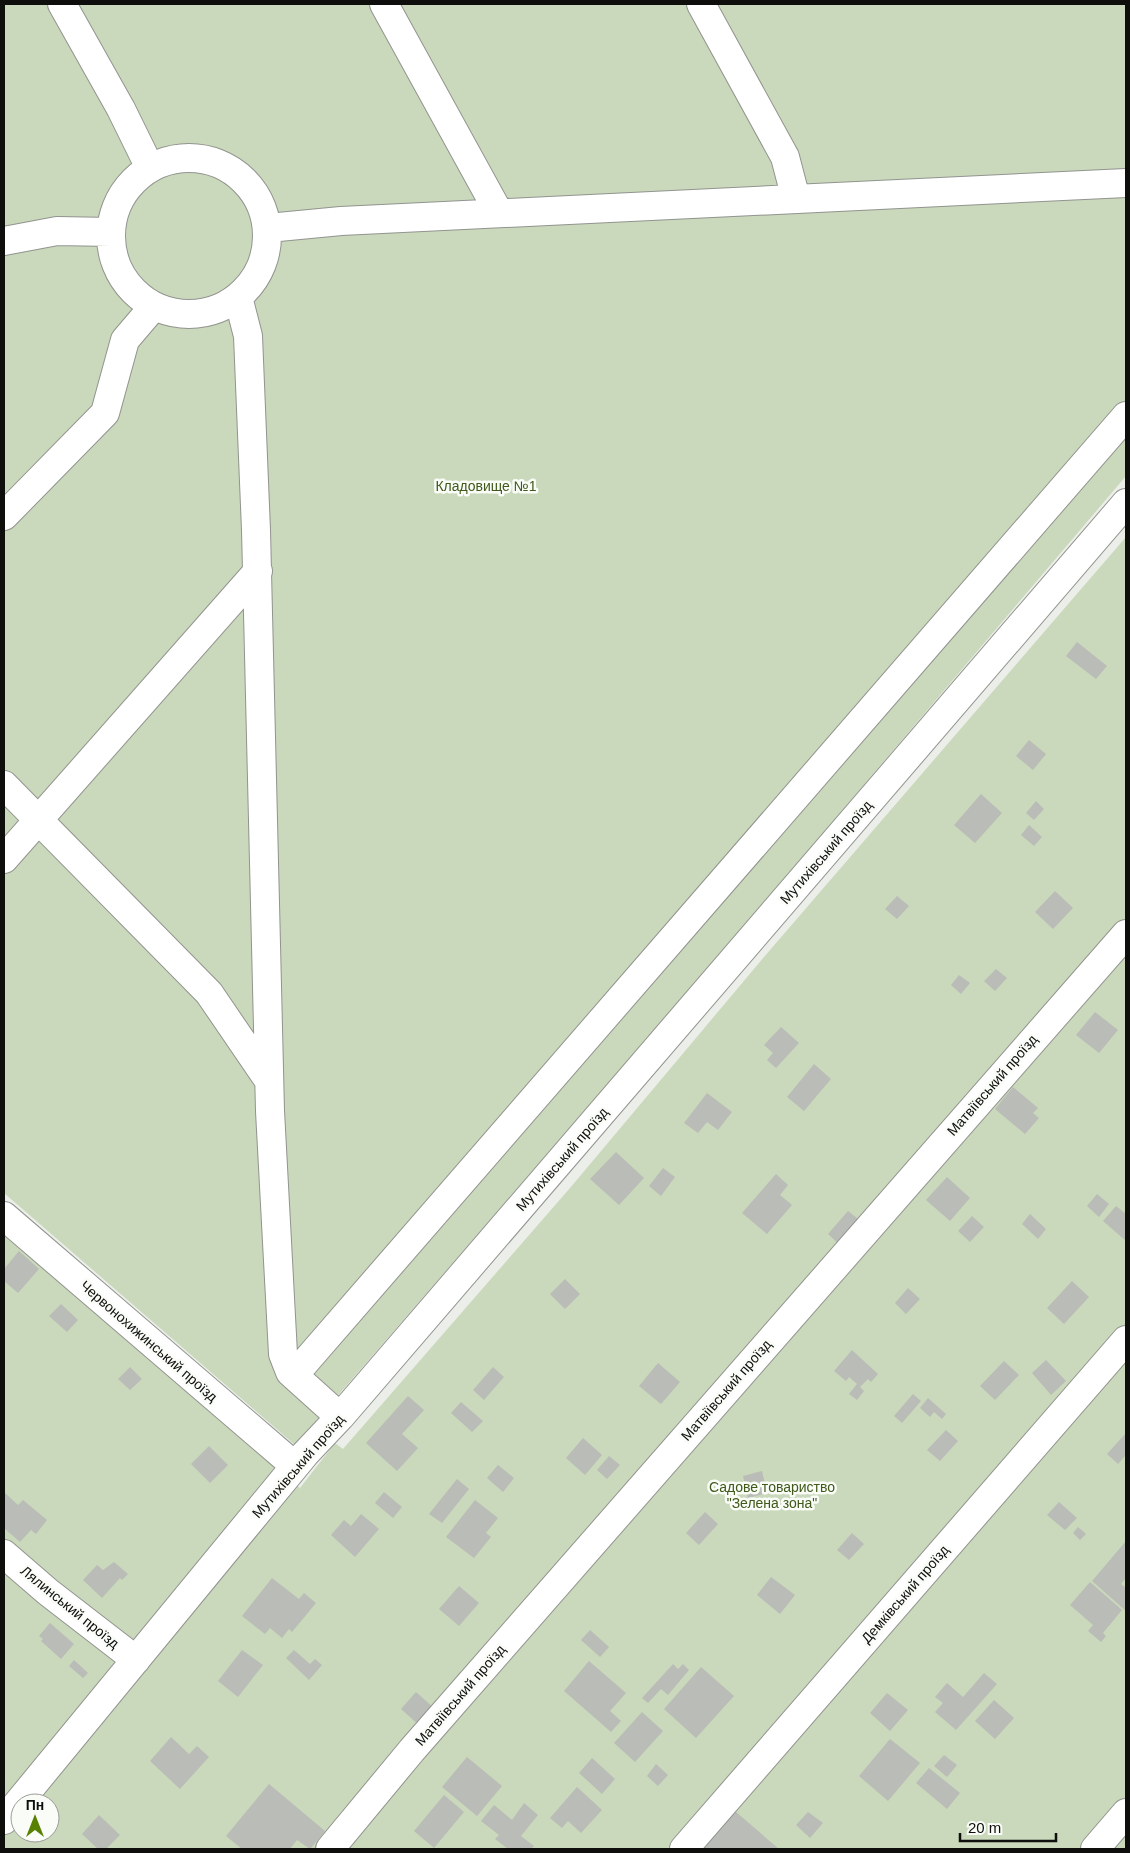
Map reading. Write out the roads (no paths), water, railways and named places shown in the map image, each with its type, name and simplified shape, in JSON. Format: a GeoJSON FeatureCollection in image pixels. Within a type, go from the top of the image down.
{"type":"FeatureCollection","features":[{"type":"Feature","properties":{"kind":"lane"},"geometry":{"type":"LineString","coordinates":[[62,4],[121,109],[150,168]]}},
{"type":"Feature","properties":{"kind":"lane"},"geometry":{"type":"LineString","coordinates":[[384,4],[499,213]]}},
{"type":"Feature","properties":{"kind":"lane"},"geometry":{"type":"LineString","coordinates":[[701,4],[785,157],[796,199]]}},
{"type":"Feature","properties":{"kind":"lane"},"geometry":{"type":"LineString","coordinates":[[182,158],[204,158],[225,166],[244,178],[258,196],[268,228],[264,261],[254,281],[238,297],[219,308],[197,314],[175,312],[154,306],[135,293],[122,275],[113,254],[111,232],[115,210],[125,190],[150,168],[160,163],[182,158]]}},
{"type":"Feature","properties":{"kind":"lane"},"geometry":{"type":"LineString","coordinates":[[268,228],[341,221],[1126,183]]}},
{"type":"Feature","properties":{"kind":"lane"},"geometry":{"type":"LineString","coordinates":[[4,241],[57,231],[111,232]]}},
{"type":"Feature","properties":{"kind":"lane"},"geometry":{"type":"LineString","coordinates":[[238,297],[248,336],[258,571],[270,1081],[282,1342],[286,1362],[294,1375],[340,1417]]}},
{"type":"Feature","properties":{"kind":"lane"},"geometry":{"type":"LineString","coordinates":[[4,516],[105,413],[125,340],[154,306]]}},
{"type":"Feature","properties":{"kind":"lane"},"geometry":{"type":"LineString","coordinates":[[294,1375],[1126,416]]}},
{"type":"Feature","properties":{"kind":"lane","name":"Мутихівський проїзд"},"geometry":{"type":"LineString","coordinates":[[4,1820],[295,1466],[340,1417],[1126,502]]}},
{"type":"Feature","properties":{"kind":"lane"},"geometry":{"type":"LineString","coordinates":[[4,859],[258,571]]}},
{"type":"Feature","properties":{"kind":"lane"},"geometry":{"type":"LineString","coordinates":[[4,785],[209,993],[270,1081]]}},
{"type":"Feature","properties":{"kind":"lane","name":"Матвіївський проїзд"},"geometry":{"type":"LineString","coordinates":[[330,1849],[418,1743],[1126,934]]}},
{"type":"Feature","properties":{"kind":"lane","name":"Червонохижинський проїзд"},"geometry":{"type":"LineString","coordinates":[[4,1216],[295,1466]]}},
{"type":"Feature","properties":{"kind":"lane","name":"Демківський проїзд"},"geometry":{"type":"LineString","coordinates":[[684,1849],[1126,1340]]}},
{"type":"Feature","properties":{"kind":"lane","name":"Лялинський проїзд"},"geometry":{"type":"LineString","coordinates":[[4,1554],[48,1592],[136,1660]]}},
{"type":"Feature","properties":{"kind":"lane"},"geometry":{"type":"LineString","coordinates":[[1095,1849],[1126,1813]]}},
{"type":"Feature","properties":{"kind":"park label","name":"Кладовище №1"},"geometry":{"type":"Point","coordinates":[486,486]}},
{"type":"Feature","properties":{"kind":"park label","name":"Садове товариство \"Зелена зона\""},"geometry":{"type":"Point","coordinates":[772,1495]}}]}
